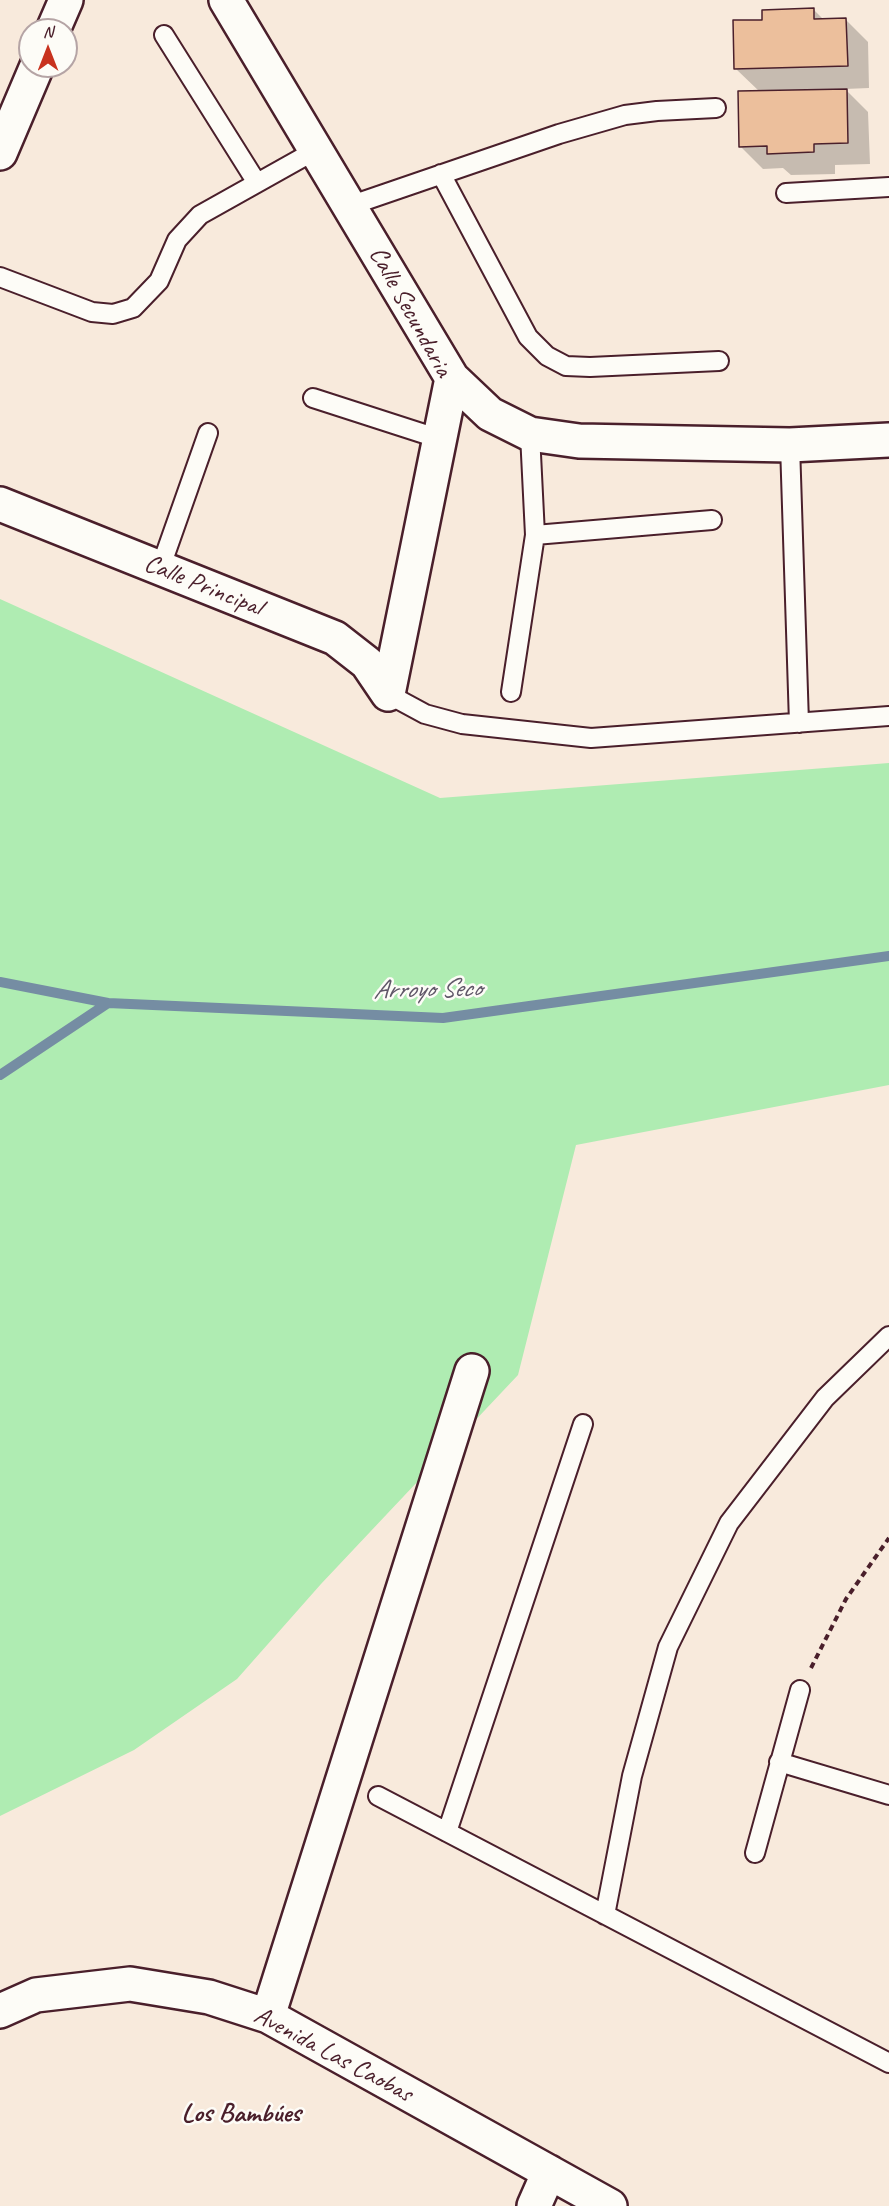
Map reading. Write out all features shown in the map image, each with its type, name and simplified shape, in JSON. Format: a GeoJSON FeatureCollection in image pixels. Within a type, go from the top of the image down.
{"type":"FeatureCollection","features":[{"type":"Feature","properties":{"kind":"street"},"geometry":{"type":"LineString","coordinates":[[58,18],[66,0]]}},
{"type":"Feature","properties":{"kind":"street","name":"Calle Secundaria"},"geometry":{"type":"LineString","coordinates":[[226,0],[452,378],[388,694]]}},
{"type":"Feature","properties":{"kind":"street"},"geometry":{"type":"LineString","coordinates":[[4,136],[32,78]]}},
{"type":"Feature","properties":{"kind":"street"},"geometry":{"type":"LineString","coordinates":[[452,378],[490,414],[530,434],[579,441],[790,445],[889,440]]}},
{"type":"Feature","properties":{"kind":"street","name":"Calle Principal"},"geometry":{"type":"LineString","coordinates":[[0,504],[335,639],[367,663],[388,694]]}},
{"type":"Feature","properties":{"kind":"street"},"geometry":{"type":"LineString","coordinates":[[268,2016],[472,1371]]}},
{"type":"Feature","properties":{"kind":"street","name":"Avenida Las Caobas"},"geometry":{"type":"LineString","coordinates":[[0,2011],[36,1995],[130,1984],[209,1997],[268,2016],[610,2206]]}},
{"type":"Feature","properties":{"kind":"street"},"geometry":{"type":"LineString","coordinates":[[534,2206],[549,2172]]}},
{"type":"Feature","properties":{"kind":"lane"},"geometry":{"type":"LineString","coordinates":[[164,34],[257,183]]}},
{"type":"Feature","properties":{"kind":"lane"},"geometry":{"type":"LineString","coordinates":[[349,206],[559,134],[625,115],[716,108]]}},
{"type":"Feature","properties":{"kind":"lane"},"geometry":{"type":"LineString","coordinates":[[0,278],[92,312],[113,314],[133,308],[159,281],[177,240],[200,215],[316,150]]}},
{"type":"Feature","properties":{"kind":"lane"},"geometry":{"type":"LineString","coordinates":[[441,174],[528,336],[547,356],[566,366],[590,367],[719,361]]}},
{"type":"Feature","properties":{"kind":"lane"},"geometry":{"type":"LineString","coordinates":[[786,193],[889,187]]}},
{"type":"Feature","properties":{"kind":"lane"},"geometry":{"type":"LineString","coordinates":[[313,398],[440,440]]}},
{"type":"Feature","properties":{"kind":"lane"},"geometry":{"type":"LineString","coordinates":[[160,568],[208,433]]}},
{"type":"Feature","properties":{"kind":"lane"},"geometry":{"type":"LineString","coordinates":[[511,693],[535,535],[530,434]]}},
{"type":"Feature","properties":{"kind":"lane"},"geometry":{"type":"LineString","coordinates":[[790,445],[799,723]]}},
{"type":"Feature","properties":{"kind":"lane"},"geometry":{"type":"LineString","coordinates":[[535,535],[712,520]]}},
{"type":"Feature","properties":{"kind":"lane"},"geometry":{"type":"LineString","coordinates":[[388,694],[425,714],[462,724],[591,738],[889,716]]}},
{"type":"Feature","properties":{"kind":"lane"},"geometry":{"type":"LineString","coordinates":[[605,1914],[632,1776],[668,1647],[729,1523],[825,1398],[889,1336]]}},
{"type":"Feature","properties":{"kind":"lane"},"geometry":{"type":"LineString","coordinates":[[447,1832],[583,1424]]}},
{"type":"Feature","properties":{"kind":"lane"},"geometry":{"type":"LineString","coordinates":[[754,1852],[800,1690]]}},
{"type":"Feature","properties":{"kind":"lane"},"geometry":{"type":"LineString","coordinates":[[779,1762],[889,1795]]}},
{"type":"Feature","properties":{"kind":"lane"},"geometry":{"type":"LineString","coordinates":[[378,1796],[889,2063]]}},
{"type":"Feature","properties":{"kind":"path"},"geometry":{"type":"LineString","coordinates":[[800,1690],[846,1599],[889,1538]]}},
{"type":"Feature","properties":{"kind":"green space"},"geometry":{"type":"Polygon","coordinates":[[[0,599],[440,798],[889,763],[889,1085],[576,1145],[518,1375],[321,1584],[237,1679],[134,1750],[0,1816],[0,599]]]}},
{"type":"Feature","properties":{"kind":"building"},"geometry":{"type":"Polygon","coordinates":[[[814,8],[814,19],[846,18],[848,66],[734,69],[733,20],[762,20],[762,10],[814,8]]]}},
{"type":"Feature","properties":{"kind":"building"},"geometry":{"type":"Polygon","coordinates":[[[847,89],[848,143],[814,144],[814,152],[767,154],[767,146],[739,147],[738,91],[847,89]]]}},
{"type":"Feature","properties":{"kind":"waterway","name":"Arroyo Seco"},"geometry":{"type":"LineString","coordinates":[[0,982],[108,1003],[443,1018],[889,956]]}},
{"type":"Feature","properties":{"kind":"waterway"},"geometry":{"type":"LineString","coordinates":[[0,1075],[108,1003]]}},
{"type":"Feature","properties":{"kind":"district","name":"Los Bambúes"},"geometry":{"type":"Point","coordinates":[241,2114]}}]}
